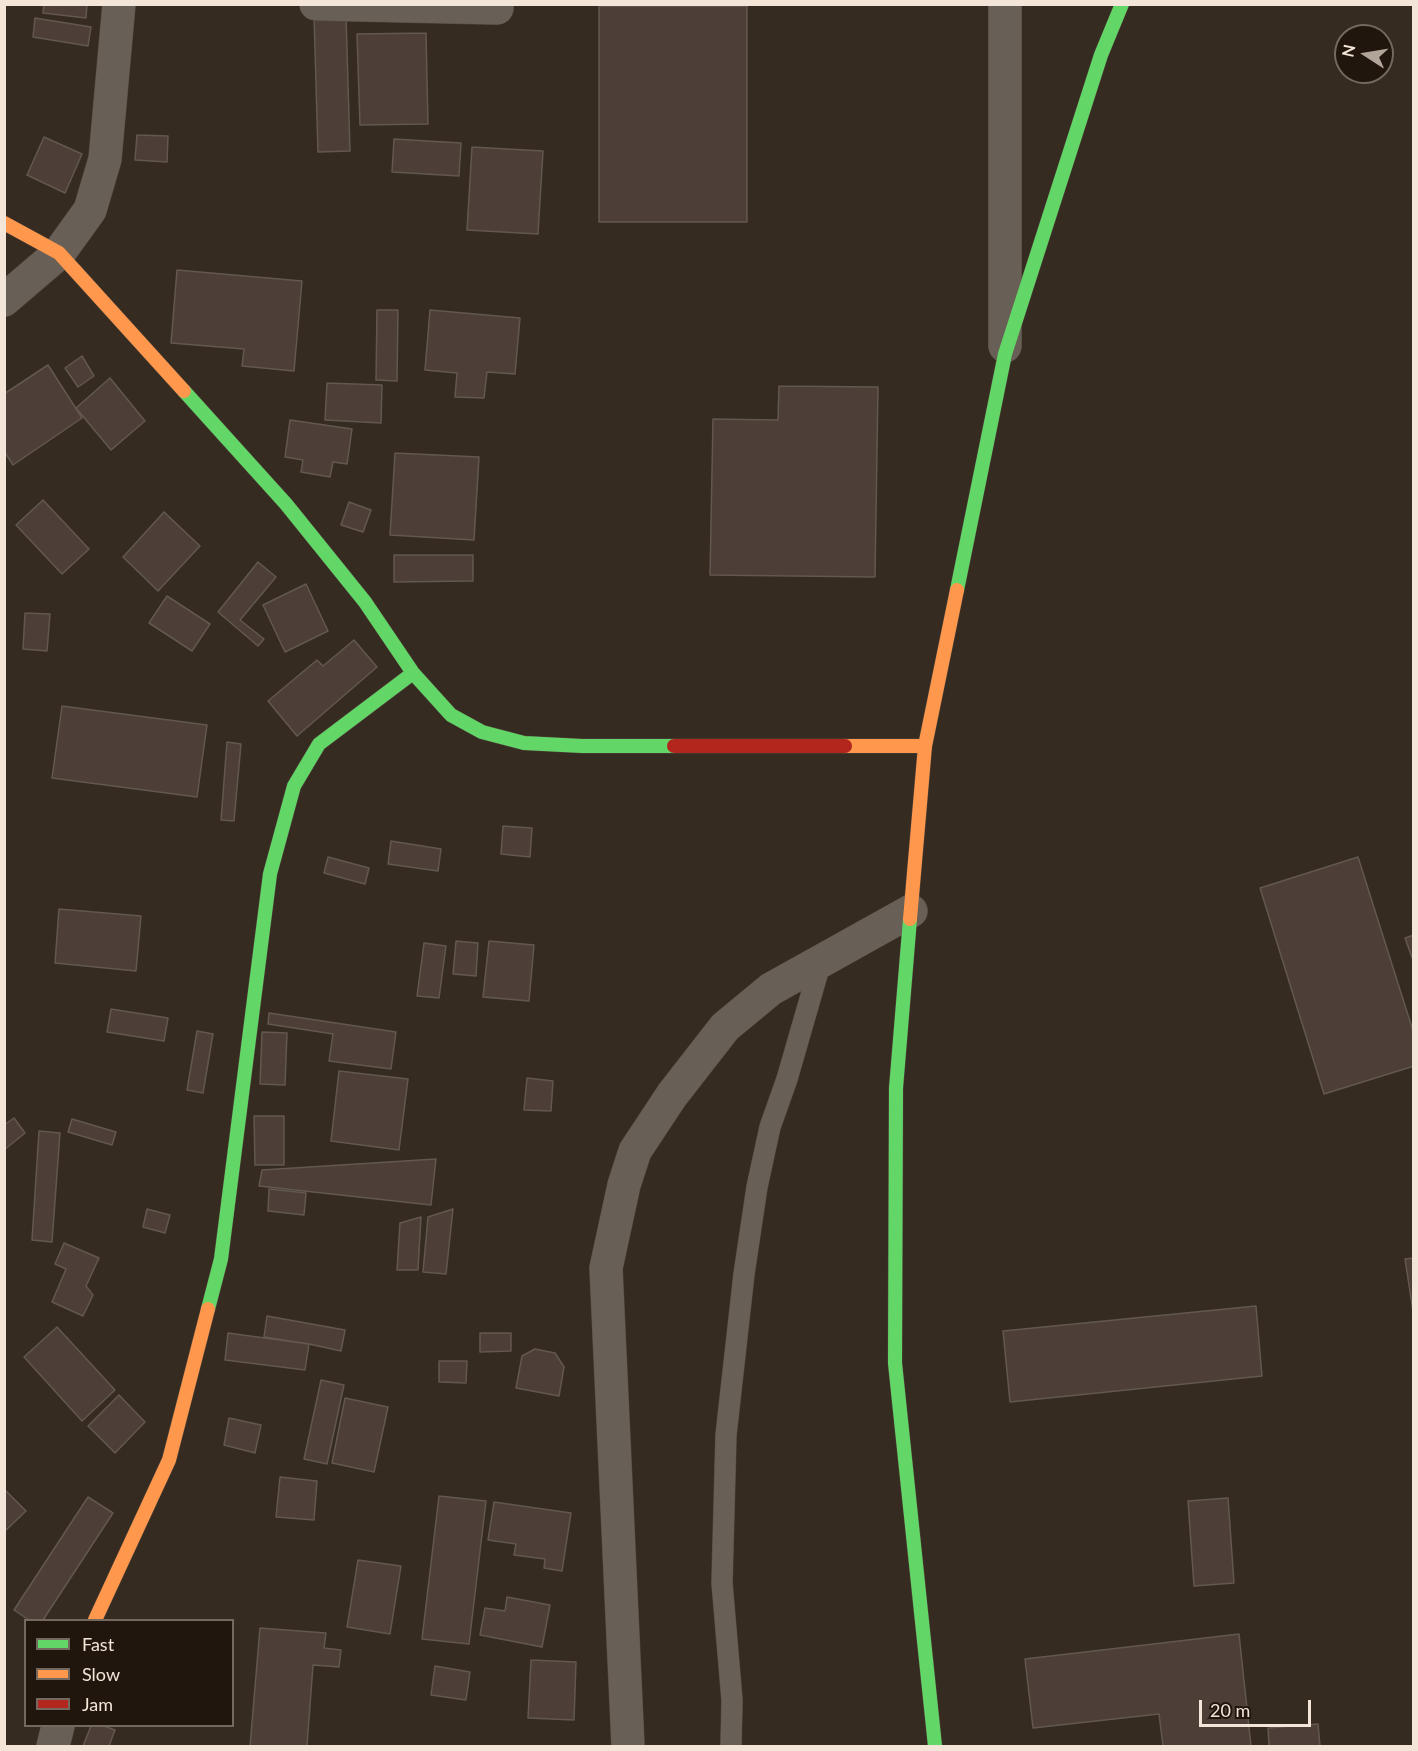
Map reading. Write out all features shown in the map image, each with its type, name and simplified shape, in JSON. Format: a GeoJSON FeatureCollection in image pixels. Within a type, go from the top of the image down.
{"type":"FeatureCollection","features":[{"type":"Feature","properties":{"kind":"main road"},"geometry":{"type":"LineString","coordinates":[[935,1746],[895,1363],[896,1088],[925,746],[1005,354],[1101,55],[1122,4]]}},
{"type":"Feature","properties":{"kind":"main road"},"geometry":{"type":"LineString","coordinates":[[4,223],[59,254],[286,504],[365,602],[413,673],[451,715],[482,732],[525,743],[582,746],[925,746]]}},
{"type":"Feature","properties":{"kind":"main road"},"geometry":{"type":"LineString","coordinates":[[95,1619],[169,1460],[221,1259],[270,874],[294,786],[319,744],[413,673]]}},
{"type":"Feature","properties":{"kind":"street"},"geometry":{"type":"LineString","coordinates":[[4,300],[59,254],[90,210],[105,159],[119,4]]}},
{"type":"Feature","properties":{"kind":"street"},"geometry":{"type":"LineString","coordinates":[[316,4],[497,8]]}},
{"type":"Feature","properties":{"kind":"street"},"geometry":{"type":"LineString","coordinates":[[1005,4],[1005,354]]}},
{"type":"Feature","properties":{"kind":"street"},"geometry":{"type":"LineString","coordinates":[[628,1746],[606,1268],[624,1185],[635,1151],[672,1095],[725,1027],[771,989],[911,911]]}},
{"type":"Feature","properties":{"kind":"street"},"geometry":{"type":"LineString","coordinates":[[53,1746],[58,1727]]}},
{"type":"Feature","properties":{"kind":"lane"},"geometry":{"type":"LineString","coordinates":[[731,1746],[732,1700],[722,1583],[726,1435],[743,1285],[757,1187],[770,1127],[787,1079],[821,961]]}},
{"type":"Feature","properties":{"kind":"building"},"geometry":{"type":"Polygon","coordinates":[[[44,4],[87,4],[86,18],[43,13],[44,4]]]}},
{"type":"Feature","properties":{"kind":"building"},"geometry":{"type":"Polygon","coordinates":[[[599,6],[747,6],[747,222],[599,222],[599,6]]]}},
{"type":"Feature","properties":{"kind":"building"},"geometry":{"type":"Polygon","coordinates":[[[346,15],[350,151],[318,152],[314,16],[346,15]]]}},
{"type":"Feature","properties":{"kind":"building"},"geometry":{"type":"Polygon","coordinates":[[[35,18],[91,27],[88,46],[33,37],[35,18]]]}},
{"type":"Feature","properties":{"kind":"building"},"geometry":{"type":"Polygon","coordinates":[[[426,33],[428,124],[360,125],[357,34],[426,33]]]}},
{"type":"Feature","properties":{"kind":"building"},"geometry":{"type":"Polygon","coordinates":[[[137,135],[168,136],[167,162],[135,160],[137,135]]]}},
{"type":"Feature","properties":{"kind":"building"},"geometry":{"type":"Polygon","coordinates":[[[44,137],[82,154],[65,193],[27,175],[44,137]]]}},
{"type":"Feature","properties":{"kind":"building"},"geometry":{"type":"Polygon","coordinates":[[[394,139],[461,143],[459,176],[392,172],[394,139]]]}},
{"type":"Feature","properties":{"kind":"building"},"geometry":{"type":"Polygon","coordinates":[[[472,147],[543,151],[538,234],[467,230],[472,147]]]}},
{"type":"Feature","properties":{"kind":"building"},"geometry":{"type":"Polygon","coordinates":[[[177,270],[302,281],[294,371],[242,366],[244,349],[171,343],[177,270]]]}},
{"type":"Feature","properties":{"kind":"building"},"geometry":{"type":"Polygon","coordinates":[[[377,310],[398,310],[397,381],[376,380],[377,310]]]}},
{"type":"Feature","properties":{"kind":"building"},"geometry":{"type":"Polygon","coordinates":[[[430,310],[520,318],[515,374],[487,372],[484,398],[455,397],[457,373],[425,370],[430,310]]]}},
{"type":"Feature","properties":{"kind":"building"},"geometry":{"type":"Polygon","coordinates":[[[82,356],[94,376],[78,387],[65,368],[82,356]]]}},
{"type":"Feature","properties":{"kind":"building"},"geometry":{"type":"Polygon","coordinates":[[[48,365],[82,418],[13,465],[4,451],[4,394],[48,365]]]}},
{"type":"Feature","properties":{"kind":"building"},"geometry":{"type":"Polygon","coordinates":[[[110,378],[145,421],[111,450],[76,408],[110,378]]]}},
{"type":"Feature","properties":{"kind":"building"},"geometry":{"type":"Polygon","coordinates":[[[327,383],[382,385],[381,423],[325,420],[327,383]]]}},
{"type":"Feature","properties":{"kind":"building"},"geometry":{"type":"Polygon","coordinates":[[[779,386],[878,387],[875,577],[710,575],[713,419],[778,420],[779,386]]]}},
{"type":"Feature","properties":{"kind":"building"},"geometry":{"type":"Polygon","coordinates":[[[290,420],[352,429],[347,464],[333,462],[330,477],[301,472],[303,460],[285,457],[290,420]]]}},
{"type":"Feature","properties":{"kind":"building"},"geometry":{"type":"Polygon","coordinates":[[[395,453],[479,457],[474,540],[390,535],[395,453]]]}},
{"type":"Feature","properties":{"kind":"building"},"geometry":{"type":"Polygon","coordinates":[[[43,500],[89,549],[62,574],[16,525],[43,500]]]}},
{"type":"Feature","properties":{"kind":"building"},"geometry":{"type":"Polygon","coordinates":[[[349,502],[371,510],[363,532],[341,525],[349,502]]]}},
{"type":"Feature","properties":{"kind":"building"},"geometry":{"type":"Polygon","coordinates":[[[164,512],[200,546],[158,591],[123,557],[164,512]]]}},
{"type":"Feature","properties":{"kind":"building"},"geometry":{"type":"Polygon","coordinates":[[[394,555],[473,555],[473,581],[394,582],[394,555]]]}},
{"type":"Feature","properties":{"kind":"building"},"geometry":{"type":"Polygon","coordinates":[[[258,562],[276,577],[240,620],[264,639],[258,646],[218,612],[258,562]]]}},
{"type":"Feature","properties":{"kind":"building"},"geometry":{"type":"Polygon","coordinates":[[[306,584],[328,631],[285,652],[263,605],[306,584]]]}},
{"type":"Feature","properties":{"kind":"building"},"geometry":{"type":"Polygon","coordinates":[[[167,596],[210,624],[192,651],[149,623],[167,596]]]}},
{"type":"Feature","properties":{"kind":"building"},"geometry":{"type":"Polygon","coordinates":[[[25,613],[50,614],[47,651],[23,649],[25,613]]]}},
{"type":"Feature","properties":{"kind":"building"},"geometry":{"type":"Polygon","coordinates":[[[354,640],[377,667],[297,736],[268,701],[317,660],[323,666],[354,640]]]}},
{"type":"Feature","properties":{"kind":"building"},"geometry":{"type":"Polygon","coordinates":[[[62,706],[207,725],[197,797],[52,778],[62,706]]]}},
{"type":"Feature","properties":{"kind":"building"},"geometry":{"type":"Polygon","coordinates":[[[227,742],[241,744],[234,821],[221,820],[227,742]]]}},
{"type":"Feature","properties":{"kind":"building"},"geometry":{"type":"Polygon","coordinates":[[[503,826],[532,828],[530,857],[501,854],[503,826]]]}},
{"type":"Feature","properties":{"kind":"building"},"geometry":{"type":"Polygon","coordinates":[[[391,841],[441,849],[438,871],[388,864],[391,841]]]}},
{"type":"Feature","properties":{"kind":"building"},"geometry":{"type":"Polygon","coordinates":[[[328,857],[369,868],[365,884],[324,873],[328,857]]]}},
{"type":"Feature","properties":{"kind":"building"},"geometry":{"type":"Polygon","coordinates":[[[1358,857],[1414,1034],[1414,1066],[1324,1094],[1260,888],[1358,857]]]}},
{"type":"Feature","properties":{"kind":"building"},"geometry":{"type":"Polygon","coordinates":[[[59,909],[141,916],[136,971],[55,963],[59,909]]]}},
{"type":"Feature","properties":{"kind":"building"},"geometry":{"type":"Polygon","coordinates":[[[1414,935],[1414,963],[1405,938],[1414,935]]]}},
{"type":"Feature","properties":{"kind":"building"},"geometry":{"type":"Polygon","coordinates":[[[456,941],[478,943],[476,976],[453,974],[456,941]]]}},
{"type":"Feature","properties":{"kind":"building"},"geometry":{"type":"Polygon","coordinates":[[[489,941],[534,945],[529,1001],[483,997],[489,941]]]}},
{"type":"Feature","properties":{"kind":"building"},"geometry":{"type":"Polygon","coordinates":[[[424,943],[446,946],[439,998],[417,996],[424,943]]]}},
{"type":"Feature","properties":{"kind":"building"},"geometry":{"type":"Polygon","coordinates":[[[111,1009],[168,1018],[164,1041],[107,1032],[111,1009]]]}},
{"type":"Feature","properties":{"kind":"building"},"geometry":{"type":"Polygon","coordinates":[[[269,1013],[396,1032],[391,1069],[329,1061],[333,1034],[268,1024],[269,1013]]]}},
{"type":"Feature","properties":{"kind":"building"},"geometry":{"type":"Polygon","coordinates":[[[197,1031],[213,1034],[203,1093],[187,1090],[197,1031]]]}},
{"type":"Feature","properties":{"kind":"building"},"geometry":{"type":"Polygon","coordinates":[[[262,1032],[287,1033],[285,1085],[260,1084],[262,1032]]]}},
{"type":"Feature","properties":{"kind":"building"},"geometry":{"type":"Polygon","coordinates":[[[339,1071],[408,1079],[399,1150],[331,1141],[339,1071]]]}},
{"type":"Feature","properties":{"kind":"building"},"geometry":{"type":"Polygon","coordinates":[[[527,1078],[553,1081],[551,1111],[524,1110],[527,1078]]]}},
{"type":"Feature","properties":{"kind":"building"},"geometry":{"type":"Polygon","coordinates":[[[254,1116],[284,1116],[284,1165],[255,1165],[254,1116]]]}},
{"type":"Feature","properties":{"kind":"building"},"geometry":{"type":"Polygon","coordinates":[[[14,1118],[25,1133],[4,1150],[4,1125],[14,1118]]]}},
{"type":"Feature","properties":{"kind":"building"},"geometry":{"type":"Polygon","coordinates":[[[72,1119],[116,1132],[112,1145],[68,1132],[72,1119]]]}},
{"type":"Feature","properties":{"kind":"building"},"geometry":{"type":"Polygon","coordinates":[[[39,1131],[60,1133],[52,1242],[32,1240],[39,1131]]]}},
{"type":"Feature","properties":{"kind":"building"},"geometry":{"type":"Polygon","coordinates":[[[436,1159],[431,1205],[259,1186],[262,1170],[436,1159]]]}},
{"type":"Feature","properties":{"kind":"building"},"geometry":{"type":"Polygon","coordinates":[[[269,1189],[306,1193],[304,1215],[268,1211],[269,1189]]]}},
{"type":"Feature","properties":{"kind":"building"},"geometry":{"type":"Polygon","coordinates":[[[147,1209],[170,1215],[165,1233],[143,1227],[147,1209]]]}},
{"type":"Feature","properties":{"kind":"building"},"geometry":{"type":"Polygon","coordinates":[[[453,1209],[446,1274],[423,1272],[428,1217],[453,1209]]]}},
{"type":"Feature","properties":{"kind":"building"},"geometry":{"type":"Polygon","coordinates":[[[421,1217],[418,1270],[397,1270],[400,1223],[421,1217]]]}},
{"type":"Feature","properties":{"kind":"building"},"geometry":{"type":"Polygon","coordinates":[[[64,1243],[99,1258],[86,1286],[93,1295],[83,1316],[52,1302],[66,1269],[55,1264],[64,1243]]]}},
{"type":"Feature","properties":{"kind":"building"},"geometry":{"type":"Polygon","coordinates":[[[1414,1258],[1414,1318],[1405,1259],[1414,1258]]]}},
{"type":"Feature","properties":{"kind":"building"},"geometry":{"type":"Polygon","coordinates":[[[1256,1306],[1262,1376],[1010,1402],[1003,1331],[1256,1306]]]}},
{"type":"Feature","properties":{"kind":"building"},"geometry":{"type":"Polygon","coordinates":[[[267,1316],[345,1330],[341,1351],[264,1337],[267,1316]]]}},
{"type":"Feature","properties":{"kind":"building"},"geometry":{"type":"Polygon","coordinates":[[[57,1327],[115,1390],[82,1421],[24,1357],[57,1327]]]}},
{"type":"Feature","properties":{"kind":"building"},"geometry":{"type":"Polygon","coordinates":[[[228,1333],[309,1344],[305,1370],[225,1360],[228,1333]]]}},
{"type":"Feature","properties":{"kind":"building"},"geometry":{"type":"Polygon","coordinates":[[[480,1333],[511,1333],[511,1351],[480,1352],[480,1333]]]}},
{"type":"Feature","properties":{"kind":"building"},"geometry":{"type":"Polygon","coordinates":[[[535,1349],[555,1353],[564,1367],[559,1396],[516,1388],[522,1356],[535,1349]]]}},
{"type":"Feature","properties":{"kind":"building"},"geometry":{"type":"Polygon","coordinates":[[[439,1361],[467,1361],[466,1383],[439,1382],[439,1361]]]}},
{"type":"Feature","properties":{"kind":"building"},"geometry":{"type":"Polygon","coordinates":[[[321,1380],[344,1385],[327,1464],[304,1459],[321,1380]]]}},
{"type":"Feature","properties":{"kind":"building"},"geometry":{"type":"Polygon","coordinates":[[[119,1395],[145,1422],[115,1453],[88,1426],[119,1395]]]}},
{"type":"Feature","properties":{"kind":"building"},"geometry":{"type":"Polygon","coordinates":[[[345,1398],[388,1407],[374,1472],[332,1463],[345,1398]]]}},
{"type":"Feature","properties":{"kind":"building"},"geometry":{"type":"Polygon","coordinates":[[[229,1418],[261,1425],[255,1453],[224,1445],[229,1418]]]}},
{"type":"Feature","properties":{"kind":"building"},"geometry":{"type":"Polygon","coordinates":[[[280,1477],[317,1481],[314,1520],[276,1517],[280,1477]]]}},
{"type":"Feature","properties":{"kind":"building"},"geometry":{"type":"Polygon","coordinates":[[[6,1491],[26,1511],[4,1532],[4,1493],[6,1491]]]}},
{"type":"Feature","properties":{"kind":"building"},"geometry":{"type":"Polygon","coordinates":[[[439,1496],[486,1501],[469,1644],[422,1639],[439,1496]]]}},
{"type":"Feature","properties":{"kind":"building"},"geometry":{"type":"Polygon","coordinates":[[[88,1497],[113,1513],[44,1619],[28,1619],[14,1610],[88,1497]]]}},
{"type":"Feature","properties":{"kind":"building"},"geometry":{"type":"Polygon","coordinates":[[[1228,1498],[1234,1583],[1194,1586],[1188,1501],[1228,1498]]]}},
{"type":"Feature","properties":{"kind":"building"},"geometry":{"type":"Polygon","coordinates":[[[494,1502],[571,1513],[562,1571],[544,1568],[545,1559],[514,1555],[516,1544],[488,1540],[494,1502]]]}},
{"type":"Feature","properties":{"kind":"building"},"geometry":{"type":"Polygon","coordinates":[[[358,1560],[401,1566],[390,1634],[347,1627],[358,1560]]]}},
{"type":"Feature","properties":{"kind":"building"},"geometry":{"type":"Polygon","coordinates":[[[507,1597],[550,1605],[542,1647],[480,1635],[485,1608],[505,1611],[507,1597]]]}},
{"type":"Feature","properties":{"kind":"building"},"geometry":{"type":"Polygon","coordinates":[[[260,1628],[326,1633],[324,1648],[341,1650],[339,1667],[313,1665],[307,1746],[250,1746],[260,1628]]]}},
{"type":"Feature","properties":{"kind":"building"},"geometry":{"type":"Polygon","coordinates":[[[1239,1634],[1251,1746],[1163,1746],[1159,1714],[1033,1728],[1025,1659],[1239,1634]]]}},
{"type":"Feature","properties":{"kind":"building"},"geometry":{"type":"Polygon","coordinates":[[[531,1660],[576,1662],[574,1720],[528,1718],[531,1660]]]}},
{"type":"Feature","properties":{"kind":"building"},"geometry":{"type":"Polygon","coordinates":[[[435,1666],[470,1672],[466,1700],[431,1695],[435,1666]]]}},
{"type":"Feature","properties":{"kind":"building"},"geometry":{"type":"Polygon","coordinates":[[[1318,1724],[1320,1746],[1269,1746],[1268,1728],[1318,1724]]]}},
{"type":"Feature","properties":{"kind":"building"},"geometry":{"type":"Polygon","coordinates":[[[91,1727],[107,1727],[115,1730],[109,1746],[83,1746],[91,1727]]]}},
{"type":"Feature","properties":{"kind":"traffic: fast"},"geometry":{"type":"LineString","coordinates":[[957,590],[1005,354],[1101,55],[1122,4]]}},
{"type":"Feature","properties":{"kind":"traffic: fast"},"geometry":{"type":"LineString","coordinates":[[184,391],[286,504],[365,602],[413,673],[451,715],[482,732],[524,743],[582,746],[674,746]]}},
{"type":"Feature","properties":{"kind":"traffic: fast"},"geometry":{"type":"LineString","coordinates":[[208,1309],[221,1259],[270,874],[294,786],[319,744],[413,673]]}},
{"type":"Feature","properties":{"kind":"traffic: fast"},"geometry":{"type":"LineString","coordinates":[[910,919],[896,1088],[895,1363],[935,1746]]}},
{"type":"Feature","properties":{"kind":"traffic: slow"},"geometry":{"type":"LineString","coordinates":[[4,223],[59,253],[184,391]]}},
{"type":"Feature","properties":{"kind":"traffic: slow"},"geometry":{"type":"LineString","coordinates":[[910,919],[925,746],[957,590]]}},
{"type":"Feature","properties":{"kind":"traffic: slow"},"geometry":{"type":"LineString","coordinates":[[845,746],[925,746]]}},
{"type":"Feature","properties":{"kind":"traffic: slow"},"geometry":{"type":"LineString","coordinates":[[95,1619],[169,1460],[208,1309]]}},
{"type":"Feature","properties":{"kind":"traffic: jam"},"geometry":{"type":"LineString","coordinates":[[674,746],[845,746]]}}]}
